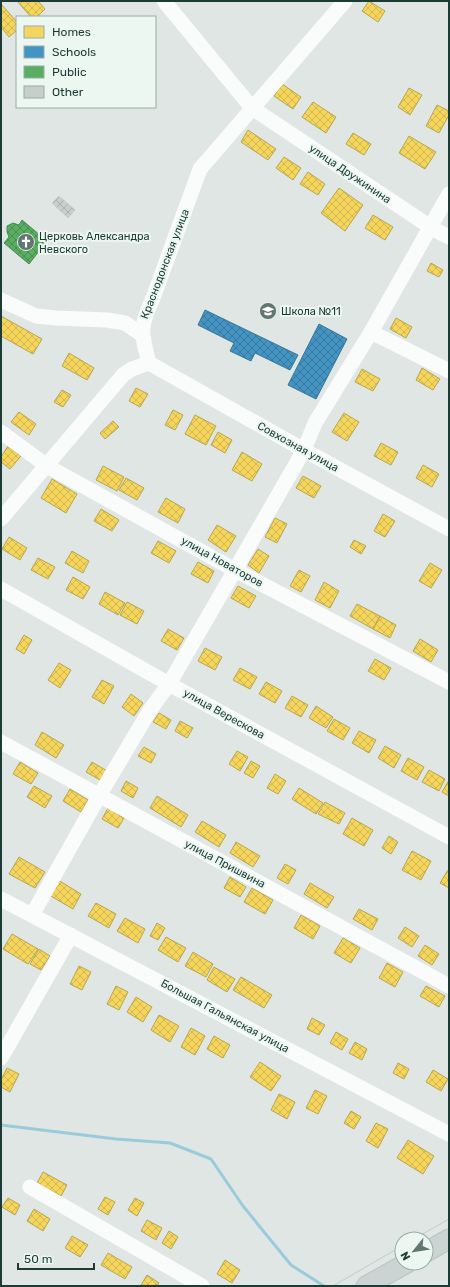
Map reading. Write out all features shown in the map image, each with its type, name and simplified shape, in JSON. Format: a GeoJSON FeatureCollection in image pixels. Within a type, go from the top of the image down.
{"type":"FeatureCollection","features":[{"type":"Feature","properties":{"kind":"main road"},"geometry":{"type":"LineString","coordinates":[[434,1247],[449,1239]]}},
{"type":"Feature","properties":{"kind":"main road"},"geometry":{"type":"LineString","coordinates":[[366,1286],[394,1270]]}},
{"type":"Feature","properties":{"kind":"street","name":"улица Дружинина"},"geometry":{"type":"LineString","coordinates":[[164,1],[252,108],[430,228],[449,238]]}},
{"type":"Feature","properties":{"kind":"street","name":"Краснодонская улица"},"geometry":{"type":"LineString","coordinates":[[149,363],[141,334],[143,319],[153,298],[200,169],[345,1]]}},
{"type":"Feature","properties":{"kind":"street"},"geometry":{"type":"LineString","coordinates":[[32,915],[98,796],[150,710],[168,684],[235,570],[304,450],[315,423],[371,332],[449,194]]}},
{"type":"Feature","properties":{"kind":"street"},"geometry":{"type":"LineString","coordinates":[[1,300],[36,316],[107,320],[125,323],[141,334]]}},
{"type":"Feature","properties":{"kind":"street"},"geometry":{"type":"LineString","coordinates":[[371,332],[449,371]]}},
{"type":"Feature","properties":{"kind":"street"},"geometry":{"type":"LineString","coordinates":[[1,519],[123,376],[132,369],[149,363]]}},
{"type":"Feature","properties":{"kind":"street","name":"Совхозная улица"},"geometry":{"type":"LineString","coordinates":[[149,363],[304,450],[449,528]]}},
{"type":"Feature","properties":{"kind":"street","name":"улица Новаторов"},"geometry":{"type":"LineString","coordinates":[[1,432],[47,466],[235,570],[449,682]]}},
{"type":"Feature","properties":{"kind":"street","name":"улица Верескова"},"geometry":{"type":"LineString","coordinates":[[1,589],[168,684],[449,837]]}},
{"type":"Feature","properties":{"kind":"street","name":"улица Пришвина"},"geometry":{"type":"LineString","coordinates":[[1,742],[449,986]]}},
{"type":"Feature","properties":{"kind":"street","name":"Большая Гальянская улица"},"geometry":{"type":"LineString","coordinates":[[1,899],[449,1134]]}},
{"type":"Feature","properties":{"kind":"street"},"geometry":{"type":"LineString","coordinates":[[1,1058],[71,935]]}},
{"type":"Feature","properties":{"kind":"street"},"geometry":{"type":"LineString","coordinates":[[30,1187],[202,1286]]}},
{"type":"Feature","properties":{"kind":"building: Homes"},"geometry":{"type":"Polygon","coordinates":[[[17,1],[38,1],[45,9],[38,16],[30,16],[17,1]]]}},
{"type":"Feature","properties":{"kind":"building: Homes"},"geometry":{"type":"Polygon","coordinates":[[[369,1],[385,11],[378,22],[362,11],[369,1]]]}},
{"type":"Feature","properties":{"kind":"building: Homes"},"geometry":{"type":"Polygon","coordinates":[[[1,4],[16,21],[16,31],[9,37],[1,27],[1,4]]]}},
{"type":"Feature","properties":{"kind":"building: Homes"},"geometry":{"type":"Polygon","coordinates":[[[282,84],[301,97],[293,109],[274,96],[282,84]]]}},
{"type":"Feature","properties":{"kind":"building: Homes"},"geometry":{"type":"Polygon","coordinates":[[[409,88],[422,95],[410,115],[398,107],[409,88]]]}},
{"type":"Feature","properties":{"kind":"building: Homes"},"geometry":{"type":"Polygon","coordinates":[[[313,102],[336,117],[326,133],[302,117],[313,102]]]}},
{"type":"Feature","properties":{"kind":"building: Homes"},"geometry":{"type":"Polygon","coordinates":[[[437,105],[449,111],[449,115],[439,133],[426,126],[437,105]]]}},
{"type":"Feature","properties":{"kind":"building: Homes"},"geometry":{"type":"Polygon","coordinates":[[[248,130],[276,149],[268,160],[241,142],[248,130]]]}},
{"type":"Feature","properties":{"kind":"building: Homes"},"geometry":{"type":"Polygon","coordinates":[[[353,133],[371,144],[364,155],[346,144],[353,133]]]}},
{"type":"Feature","properties":{"kind":"building: Homes"},"geometry":{"type":"Polygon","coordinates":[[[409,136],[436,152],[425,169],[399,153],[409,136]]]}},
{"type":"Feature","properties":{"kind":"building: Homes"},"geometry":{"type":"Polygon","coordinates":[[[284,157],[301,168],[293,180],[276,168],[284,157]]]}},
{"type":"Feature","properties":{"kind":"building: Homes"},"geometry":{"type":"Polygon","coordinates":[[[308,172],[325,184],[318,195],[300,184],[308,172]]]}},
{"type":"Feature","properties":{"kind":"building: Homes"},"geometry":{"type":"Polygon","coordinates":[[[339,188],[363,205],[345,231],[321,213],[339,188]]]}},
{"type":"Feature","properties":{"kind":"building: Homes"},"geometry":{"type":"Polygon","coordinates":[[[373,215],[393,227],[385,240],[365,228],[373,215]]]}},
{"type":"Feature","properties":{"kind":"building: Homes"},"geometry":{"type":"Polygon","coordinates":[[[431,263],[443,270],[439,277],[427,271],[431,263]]]}},
{"type":"Feature","properties":{"kind":"building: Homes"},"geometry":{"type":"Polygon","coordinates":[[[1,316],[42,339],[33,354],[1,336],[1,316]]]}},
{"type":"Feature","properties":{"kind":"building: Homes"},"geometry":{"type":"Polygon","coordinates":[[[396,318],[412,327],[406,338],[390,329],[396,318]]]}},
{"type":"Feature","properties":{"kind":"building: Homes"},"geometry":{"type":"Polygon","coordinates":[[[69,353],[94,368],[87,380],[62,366],[69,353]]]}},
{"type":"Feature","properties":{"kind":"building: Homes"},"geometry":{"type":"Polygon","coordinates":[[[422,368],[440,379],[433,390],[416,380],[422,368]]]}},
{"type":"Feature","properties":{"kind":"building: Homes"},"geometry":{"type":"Polygon","coordinates":[[[362,369],[380,379],[373,391],[355,382],[362,369]]]}},
{"type":"Feature","properties":{"kind":"building: Homes"},"geometry":{"type":"Polygon","coordinates":[[[136,388],[148,394],[140,407],[129,401],[136,388]]]}},
{"type":"Feature","properties":{"kind":"building: Homes"},"geometry":{"type":"Polygon","coordinates":[[[62,390],[71,395],[63,407],[54,402],[62,390]]]}},
{"type":"Feature","properties":{"kind":"building: Homes"},"geometry":{"type":"Polygon","coordinates":[[[173,410],[183,415],[175,430],[165,425],[173,410]]]}},
{"type":"Feature","properties":{"kind":"building: Homes"},"geometry":{"type":"Polygon","coordinates":[[[19,412],[36,424],[29,435],[11,422],[19,412]]]}},
{"type":"Feature","properties":{"kind":"building: Homes"},"geometry":{"type":"Polygon","coordinates":[[[344,413],[359,422],[347,441],[332,432],[344,413]]]}},
{"type":"Feature","properties":{"kind":"building: Homes"},"geometry":{"type":"Polygon","coordinates":[[[195,415],[216,426],[206,445],[185,434],[195,415]]]}},
{"type":"Feature","properties":{"kind":"building: Homes"},"geometry":{"type":"Polygon","coordinates":[[[113,421],[119,427],[105,439],[100,433],[113,421]]]}},
{"type":"Feature","properties":{"kind":"building: Homes"},"geometry":{"type":"Polygon","coordinates":[[[218,432],[232,440],[225,453],[211,445],[218,432]]]}},
{"type":"Feature","properties":{"kind":"building: Homes"},"geometry":{"type":"Polygon","coordinates":[[[381,443],[398,452],[391,465],[374,456],[381,443]]]}},
{"type":"Feature","properties":{"kind":"building: Homes"},"geometry":{"type":"Polygon","coordinates":[[[8,446],[21,456],[10,469],[1,462],[1,457],[8,446]]]}},
{"type":"Feature","properties":{"kind":"building: Homes"},"geometry":{"type":"Polygon","coordinates":[[[242,452],[262,464],[252,481],[232,470],[242,452]]]}},
{"type":"Feature","properties":{"kind":"building: Homes"},"geometry":{"type":"Polygon","coordinates":[[[423,465],[439,474],[432,487],[416,478],[423,465]]]}},
{"type":"Feature","properties":{"kind":"building: Homes"},"geometry":{"type":"Polygon","coordinates":[[[103,466],[124,477],[117,491],[96,480],[103,466]]]}},
{"type":"Feature","properties":{"kind":"building: Homes"},"geometry":{"type":"Polygon","coordinates":[[[303,476],[321,486],[314,498],[296,488],[303,476]]]}},
{"type":"Feature","properties":{"kind":"building: Homes"},"geometry":{"type":"Polygon","coordinates":[[[126,478],[144,488],[137,500],[119,490],[126,478]]]}},
{"type":"Feature","properties":{"kind":"building: Homes"},"geometry":{"type":"Polygon","coordinates":[[[52,479],[77,494],[66,513],[41,498],[52,479]]]}},
{"type":"Feature","properties":{"kind":"building: Homes"},"geometry":{"type":"Polygon","coordinates":[[[166,498],[185,509],[178,523],[158,512],[166,498]]]}},
{"type":"Feature","properties":{"kind":"building: Homes"},"geometry":{"type":"Polygon","coordinates":[[[101,509],[119,520],[112,531],[94,521],[101,509]]]}},
{"type":"Feature","properties":{"kind":"building: Homes"},"geometry":{"type":"Polygon","coordinates":[[[383,514],[395,521],[385,537],[374,531],[383,514]]]}},
{"type":"Feature","properties":{"kind":"building: Homes"},"geometry":{"type":"Polygon","coordinates":[[[275,518],[287,524],[277,543],[265,537],[275,518]]]}},
{"type":"Feature","properties":{"kind":"building: Homes"},"geometry":{"type":"Polygon","coordinates":[[[217,525],[236,536],[226,552],[208,540],[217,525]]]}},
{"type":"Feature","properties":{"kind":"building: Homes"},"geometry":{"type":"Polygon","coordinates":[[[9,537],[27,548],[20,560],[2,549],[9,537]]]}},
{"type":"Feature","properties":{"kind":"building: Homes"},"geometry":{"type":"Polygon","coordinates":[[[354,540],[366,546],[361,554],[350,547],[354,540]]]}},
{"type":"Feature","properties":{"kind":"building: Homes"},"geometry":{"type":"Polygon","coordinates":[[[158,541],[176,551],[169,563],[151,553],[158,541]]]}},
{"type":"Feature","properties":{"kind":"building: Homes"},"geometry":{"type":"Polygon","coordinates":[[[258,549],[269,556],[259,573],[248,565],[258,549]]]}},
{"type":"Feature","properties":{"kind":"building: Homes"},"geometry":{"type":"Polygon","coordinates":[[[72,551],[89,561],[83,573],[65,563],[72,551]]]}},
{"type":"Feature","properties":{"kind":"building: Homes"},"geometry":{"type":"Polygon","coordinates":[[[38,558],[55,567],[48,579],[31,570],[38,558]]]}},
{"type":"Feature","properties":{"kind":"building: Homes"},"geometry":{"type":"Polygon","coordinates":[[[198,562],[214,571],[208,583],[191,574],[198,562]]]}},
{"type":"Feature","properties":{"kind":"building: Homes"},"geometry":{"type":"Polygon","coordinates":[[[430,563],[442,570],[431,588],[419,581],[430,563]]]}},
{"type":"Feature","properties":{"kind":"building: Homes"},"geometry":{"type":"Polygon","coordinates":[[[299,570],[310,576],[301,592],[290,586],[299,570]]]}},
{"type":"Feature","properties":{"kind":"building: Homes"},"geometry":{"type":"Polygon","coordinates":[[[73,577],[90,587],[83,599],[66,590],[73,577]]]}},
{"type":"Feature","properties":{"kind":"building: Homes"},"geometry":{"type":"Polygon","coordinates":[[[324,582],[339,591],[330,608],[315,600],[324,582]]]}},
{"type":"Feature","properties":{"kind":"building: Homes"},"geometry":{"type":"Polygon","coordinates":[[[238,586],[256,596],[249,608],[231,598],[238,586]]]}},
{"type":"Feature","properties":{"kind":"building: Homes"},"geometry":{"type":"Polygon","coordinates":[[[105,592],[125,603],[118,615],[99,604],[105,592]]]}},
{"type":"Feature","properties":{"kind":"building: Homes"},"geometry":{"type":"Polygon","coordinates":[[[127,602],[144,611],[137,624],[120,615],[127,602]]]}},
{"type":"Feature","properties":{"kind":"building: Homes"},"geometry":{"type":"Polygon","coordinates":[[[357,604],[380,616],[373,629],[350,616],[357,604]]]}},
{"type":"Feature","properties":{"kind":"building: Homes"},"geometry":{"type":"Polygon","coordinates":[[[380,616],[396,625],[390,638],[373,629],[380,616]]]}},
{"type":"Feature","properties":{"kind":"building: Homes"},"geometry":{"type":"Polygon","coordinates":[[[168,629],[184,638],[177,650],[161,641],[168,629]]]}},
{"type":"Feature","properties":{"kind":"building: Homes"},"geometry":{"type":"Polygon","coordinates":[[[24,635],[32,640],[24,654],[16,649],[24,635]]]}},
{"type":"Feature","properties":{"kind":"building: Homes"},"geometry":{"type":"Polygon","coordinates":[[[420,639],[438,650],[431,662],[413,651],[420,639]]]}},
{"type":"Feature","properties":{"kind":"building: Homes"},"geometry":{"type":"Polygon","coordinates":[[[205,648],[222,657],[215,670],[198,661],[205,648]]]}},
{"type":"Feature","properties":{"kind":"building: Homes"},"geometry":{"type":"Polygon","coordinates":[[[375,659],[391,668],[384,680],[368,671],[375,659]]]}},
{"type":"Feature","properties":{"kind":"building: Homes"},"geometry":{"type":"Polygon","coordinates":[[[59,663],[71,670],[60,688],[48,680],[59,663]]]}},
{"type":"Feature","properties":{"kind":"building: Homes"},"geometry":{"type":"Polygon","coordinates":[[[240,668],[257,677],[250,689],[233,680],[240,668]]]}},
{"type":"Feature","properties":{"kind":"building: Homes"},"geometry":{"type":"Polygon","coordinates":[[[102,680],[114,686],[104,704],[92,697],[102,680]]]}},
{"type":"Feature","properties":{"kind":"building: Homes"},"geometry":{"type":"Polygon","coordinates":[[[266,682],[282,691],[275,703],[259,694],[266,682]]]}},
{"type":"Feature","properties":{"kind":"building: Homes"},"geometry":{"type":"Polygon","coordinates":[[[131,694],[143,703],[134,716],[122,707],[131,694]]]}},
{"type":"Feature","properties":{"kind":"building: Homes"},"geometry":{"type":"Polygon","coordinates":[[[292,696],[308,705],[301,717],[285,708],[292,696]]]}},
{"type":"Feature","properties":{"kind":"building: Homes"},"geometry":{"type":"Polygon","coordinates":[[[316,706],[333,717],[326,728],[309,718],[316,706]]]}},
{"type":"Feature","properties":{"kind":"building: Homes"},"geometry":{"type":"Polygon","coordinates":[[[159,713],[171,720],[166,729],[153,722],[159,713]]]}},
{"type":"Feature","properties":{"kind":"building: Homes"},"geometry":{"type":"Polygon","coordinates":[[[334,719],[350,728],[343,740],[327,731],[334,719]]]}},
{"type":"Feature","properties":{"kind":"building: Homes"},"geometry":{"type":"Polygon","coordinates":[[[180,721],[193,728],[187,738],[175,731],[180,721]]]}},
{"type":"Feature","properties":{"kind":"building: Homes"},"geometry":{"type":"Polygon","coordinates":[[[359,731],[376,740],[369,753],[352,743],[359,731]]]}},
{"type":"Feature","properties":{"kind":"building: Homes"},"geometry":{"type":"Polygon","coordinates":[[[42,732],[64,745],[56,758],[35,745],[42,732]]]}},
{"type":"Feature","properties":{"kind":"building: Homes"},"geometry":{"type":"Polygon","coordinates":[[[385,746],[401,755],[394,768],[378,758],[385,746]]]}},
{"type":"Feature","properties":{"kind":"building: Homes"},"geometry":{"type":"Polygon","coordinates":[[[144,747],[156,754],[151,763],[138,756],[144,747]]]}},
{"type":"Feature","properties":{"kind":"building: Homes"},"geometry":{"type":"Polygon","coordinates":[[[237,751],[248,757],[240,771],[229,764],[237,751]]]}},
{"type":"Feature","properties":{"kind":"building: Homes"},"geometry":{"type":"Polygon","coordinates":[[[408,758],[424,767],[417,780],[401,771],[408,758]]]}},
{"type":"Feature","properties":{"kind":"building: Homes"},"geometry":{"type":"Polygon","coordinates":[[[251,761],[260,766],[253,778],[244,773],[251,761]]]}},
{"type":"Feature","properties":{"kind":"building: Homes"},"geometry":{"type":"Polygon","coordinates":[[[20,762],[38,773],[31,784],[13,774],[20,762]]]}},
{"type":"Feature","properties":{"kind":"building: Homes"},"geometry":{"type":"Polygon","coordinates":[[[92,762],[107,771],[102,781],[86,772],[92,762]]]}},
{"type":"Feature","properties":{"kind":"building: Homes"},"geometry":{"type":"Polygon","coordinates":[[[429,770],[445,779],[439,791],[422,782],[429,770]]]}},
{"type":"Feature","properties":{"kind":"building: Homes"},"geometry":{"type":"Polygon","coordinates":[[[275,774],[286,781],[278,794],[267,788],[275,774]]]}},
{"type":"Feature","properties":{"kind":"building: Homes"},"geometry":{"type":"Polygon","coordinates":[[[449,780],[449,796],[442,792],[449,780]]]}},
{"type":"Feature","properties":{"kind":"building: Homes"},"geometry":{"type":"Polygon","coordinates":[[[126,781],[138,788],[133,798],[121,791],[126,781]]]}},
{"type":"Feature","properties":{"kind":"building: Homes"},"geometry":{"type":"Polygon","coordinates":[[[34,786],[52,796],[45,808],[27,797],[34,786]]]}},
{"type":"Feature","properties":{"kind":"building: Homes"},"geometry":{"type":"Polygon","coordinates":[[[299,788],[323,803],[316,814],[292,799],[299,788]]]}},
{"type":"Feature","properties":{"kind":"building: Homes"},"geometry":{"type":"Polygon","coordinates":[[[70,789],[88,800],[81,812],[63,801],[70,789]]]}},
{"type":"Feature","properties":{"kind":"building: Homes"},"geometry":{"type":"Polygon","coordinates":[[[157,796],[188,815],[181,827],[150,808],[157,796]]]}},
{"type":"Feature","properties":{"kind":"building: Homes"},"geometry":{"type":"Polygon","coordinates":[[[325,802],[345,813],[339,824],[318,814],[325,802]]]}},
{"type":"Feature","properties":{"kind":"building: Homes"},"geometry":{"type":"Polygon","coordinates":[[[108,808],[124,818],[118,828],[102,819],[108,808]]]}},
{"type":"Feature","properties":{"kind":"building: Homes"},"geometry":{"type":"Polygon","coordinates":[[[352,818],[373,830],[364,846],[343,834],[352,818]]]}},
{"type":"Feature","properties":{"kind":"building: Homes"},"geometry":{"type":"Polygon","coordinates":[[[202,821],[226,835],[219,847],[195,832],[202,821]]]}},
{"type":"Feature","properties":{"kind":"building: Homes"},"geometry":{"type":"Polygon","coordinates":[[[389,836],[398,842],[391,854],[382,848],[389,836]]]}},
{"type":"Feature","properties":{"kind":"building: Homes"},"geometry":{"type":"Polygon","coordinates":[[[236,842],[260,856],[253,867],[230,853],[236,842]]]}},
{"type":"Feature","properties":{"kind":"building: Homes"},"geometry":{"type":"Polygon","coordinates":[[[412,851],[431,861],[421,880],[402,870],[412,851]]]}},
{"type":"Feature","properties":{"kind":"building: Homes"},"geometry":{"type":"Polygon","coordinates":[[[19,857],[45,872],[35,888],[9,874],[19,857]]]}},
{"type":"Feature","properties":{"kind":"building: Homes"},"geometry":{"type":"Polygon","coordinates":[[[285,864],[296,870],[288,884],[277,878],[285,864]]]}},
{"type":"Feature","properties":{"kind":"building: Homes"},"geometry":{"type":"Polygon","coordinates":[[[449,870],[449,888],[440,883],[449,870]]]}},
{"type":"Feature","properties":{"kind":"building: Homes"},"geometry":{"type":"Polygon","coordinates":[[[230,877],[246,887],[240,897],[224,888],[230,877]]]}},
{"type":"Feature","properties":{"kind":"building: Homes"},"geometry":{"type":"Polygon","coordinates":[[[58,880],[81,894],[73,909],[49,895],[58,880]]]}},
{"type":"Feature","properties":{"kind":"building: Homes"},"geometry":{"type":"Polygon","coordinates":[[[310,883],[334,897],[327,908],[304,894],[310,883]]]}},
{"type":"Feature","properties":{"kind":"building: Homes"},"geometry":{"type":"Polygon","coordinates":[[[252,888],[273,900],[265,914],[244,902],[252,888]]]}},
{"type":"Feature","properties":{"kind":"building: Homes"},"geometry":{"type":"Polygon","coordinates":[[[96,903],[116,914],[109,928],[88,916],[96,903]]]}},
{"type":"Feature","properties":{"kind":"building: Homes"},"geometry":{"type":"Polygon","coordinates":[[[359,909],[378,919],[372,930],[353,919],[359,909]]]}},
{"type":"Feature","properties":{"kind":"building: Homes"},"geometry":{"type":"Polygon","coordinates":[[[301,915],[320,926],[313,939],[294,928],[301,915]]]}},
{"type":"Feature","properties":{"kind":"building: Homes"},"geometry":{"type":"Polygon","coordinates":[[[125,918],[145,929],[138,943],[117,931],[125,918]]]}},
{"type":"Feature","properties":{"kind":"building: Homes"},"geometry":{"type":"Polygon","coordinates":[[[157,923],[165,928],[158,940],[150,936],[157,923]]]}},
{"type":"Feature","properties":{"kind":"building: Homes"},"geometry":{"type":"Polygon","coordinates":[[[405,927],[419,936],[412,947],[398,938],[405,927]]]}},
{"type":"Feature","properties":{"kind":"building: Homes"},"geometry":{"type":"Polygon","coordinates":[[[12,934],[38,949],[28,964],[3,949],[12,934]]]}},
{"type":"Feature","properties":{"kind":"building: Homes"},"geometry":{"type":"Polygon","coordinates":[[[166,937],[186,948],[178,962],[158,950],[166,937]]]}},
{"type":"Feature","properties":{"kind":"building: Homes"},"geometry":{"type":"Polygon","coordinates":[[[343,938],[360,948],[351,963],[334,953],[343,938]]]}},
{"type":"Feature","properties":{"kind":"building: Homes"},"geometry":{"type":"Polygon","coordinates":[[[425,945],[439,954],[432,965],[418,956],[425,945]]]}},
{"type":"Feature","properties":{"kind":"building: Homes"},"geometry":{"type":"Polygon","coordinates":[[[39,949],[50,956],[41,970],[30,964],[39,949]]]}},
{"type":"Feature","properties":{"kind":"building: Homes"},"geometry":{"type":"Polygon","coordinates":[[[193,952],[213,964],[206,977],[185,966],[193,952]]]}},
{"type":"Feature","properties":{"kind":"building: Homes"},"geometry":{"type":"Polygon","coordinates":[[[387,963],[403,972],[395,987],[379,978],[387,963]]]}},
{"type":"Feature","properties":{"kind":"building: Homes"},"geometry":{"type":"Polygon","coordinates":[[[79,966],[91,972],[82,990],[70,984],[79,966]]]}},
{"type":"Feature","properties":{"kind":"building: Homes"},"geometry":{"type":"Polygon","coordinates":[[[214,967],[235,979],[227,992],[207,980],[214,967]]]}},
{"type":"Feature","properties":{"kind":"building: Homes"},"geometry":{"type":"Polygon","coordinates":[[[241,977],[272,995],[264,1008],[233,990],[241,977]]]}},
{"type":"Feature","properties":{"kind":"building: Homes"},"geometry":{"type":"Polygon","coordinates":[[[116,986],[128,992],[119,1010],[107,1004],[116,986]]]}},
{"type":"Feature","properties":{"kind":"building: Homes"},"geometry":{"type":"Polygon","coordinates":[[[426,986],[445,996],[439,1007],[420,996],[426,986]]]}},
{"type":"Feature","properties":{"kind":"building: Homes"},"geometry":{"type":"Polygon","coordinates":[[[136,997],[152,1007],[143,1022],[127,1012],[136,997]]]}},
{"type":"Feature","properties":{"kind":"building: Homes"},"geometry":{"type":"Polygon","coordinates":[[[159,1015],[179,1026],[170,1042],[151,1030],[159,1015]]]}},
{"type":"Feature","properties":{"kind":"building: Homes"},"geometry":{"type":"Polygon","coordinates":[[[312,1018],[325,1025],[319,1035],[307,1029],[312,1018]]]}},
{"type":"Feature","properties":{"kind":"building: Homes"},"geometry":{"type":"Polygon","coordinates":[[[191,1028],[205,1036],[195,1055],[181,1047],[191,1028]]]}},
{"type":"Feature","properties":{"kind":"building: Homes"},"geometry":{"type":"Polygon","coordinates":[[[336,1032],[348,1039],[342,1050],[330,1043],[336,1032]]]}},
{"type":"Feature","properties":{"kind":"building: Homes"},"geometry":{"type":"Polygon","coordinates":[[[214,1036],[230,1045],[223,1058],[207,1049],[214,1036]]]}},
{"type":"Feature","properties":{"kind":"building: Homes"},"geometry":{"type":"Polygon","coordinates":[[[355,1042],[367,1049],[362,1060],[349,1053],[355,1042]]]}},
{"type":"Feature","properties":{"kind":"building: Homes"},"geometry":{"type":"Polygon","coordinates":[[[260,1062],[281,1076],[271,1091],[250,1077],[260,1062]]]}},
{"type":"Feature","properties":{"kind":"building: Homes"},"geometry":{"type":"Polygon","coordinates":[[[398,1063],[409,1069],[404,1079],[393,1073],[398,1063]]]}},
{"type":"Feature","properties":{"kind":"building: Homes"},"geometry":{"type":"Polygon","coordinates":[[[7,1068],[19,1074],[10,1092],[1,1087],[1,1080],[7,1068]]]}},
{"type":"Feature","properties":{"kind":"building: Homes"},"geometry":{"type":"Polygon","coordinates":[[[433,1070],[448,1079],[441,1091],[426,1082],[433,1070]]]}},
{"type":"Feature","properties":{"kind":"building: Homes"},"geometry":{"type":"Polygon","coordinates":[[[315,1090],[327,1096],[318,1114],[306,1108],[315,1090]]]}},
{"type":"Feature","properties":{"kind":"building: Homes"},"geometry":{"type":"Polygon","coordinates":[[[279,1094],[295,1102],[287,1119],[271,1110],[279,1094]]]}},
{"type":"Feature","properties":{"kind":"building: Homes"},"geometry":{"type":"Polygon","coordinates":[[[351,1111],[361,1117],[354,1129],[344,1123],[351,1111]]]}},
{"type":"Feature","properties":{"kind":"building: Homes"},"geometry":{"type":"Polygon","coordinates":[[[376,1123],[388,1129],[378,1148],[366,1141],[376,1123]]]}},
{"type":"Feature","properties":{"kind":"building: Homes"},"geometry":{"type":"Polygon","coordinates":[[[408,1140],[434,1156],[423,1174],[397,1158],[408,1140]]]}},
{"type":"Feature","properties":{"kind":"building: Homes"},"geometry":{"type":"Polygon","coordinates":[[[43,1172],[67,1185],[61,1196],[37,1183],[43,1172]]]}},
{"type":"Feature","properties":{"kind":"building: Homes"},"geometry":{"type":"Polygon","coordinates":[[[105,1197],[115,1202],[108,1215],[98,1209],[105,1197]]]}},
{"type":"Feature","properties":{"kind":"building: Homes"},"geometry":{"type":"Polygon","coordinates":[[[8,1198],[20,1205],[15,1215],[2,1207],[8,1198]]]}},
{"type":"Feature","properties":{"kind":"building: Homes"},"geometry":{"type":"Polygon","coordinates":[[[135,1198],[144,1203],[137,1216],[128,1210],[135,1198]]]}},
{"type":"Feature","properties":{"kind":"building: Homes"},"geometry":{"type":"Polygon","coordinates":[[[34,1209],[50,1219],[43,1231],[27,1221],[34,1209]]]}},
{"type":"Feature","properties":{"kind":"building: Homes"},"geometry":{"type":"Polygon","coordinates":[[[147,1220],[162,1228],[156,1240],[141,1231],[147,1220]]]}},
{"type":"Feature","properties":{"kind":"building: Homes"},"geometry":{"type":"Polygon","coordinates":[[[169,1231],[178,1237],[171,1249],[162,1243],[169,1231]]]}},
{"type":"Feature","properties":{"kind":"building: Homes"},"geometry":{"type":"Polygon","coordinates":[[[72,1236],[88,1245],[80,1257],[65,1248],[72,1236]]]}},
{"type":"Feature","properties":{"kind":"building: Homes"},"geometry":{"type":"Polygon","coordinates":[[[108,1253],[132,1267],[125,1279],[101,1265],[108,1253]]]}},
{"type":"Feature","properties":{"kind":"building: Homes"},"geometry":{"type":"Polygon","coordinates":[[[225,1260],[240,1270],[232,1283],[217,1274],[225,1260]]]}},
{"type":"Feature","properties":{"kind":"building: Homes"},"geometry":{"type":"Polygon","coordinates":[[[147,1275],[159,1283],[157,1286],[141,1285],[147,1275]]]}},
{"type":"Feature","properties":{"kind":"building: Schools"},"geometry":{"type":"Polygon","coordinates":[[[205,310],[298,355],[290,370],[255,353],[251,361],[230,351],[234,343],[198,325],[205,310]]]}},
{"type":"Feature","properties":{"kind":"building: Schools"},"geometry":{"type":"Polygon","coordinates":[[[319,324],[347,339],[316,399],[288,385],[319,324]]]}},
{"type":"Feature","properties":{"kind":"building: Public","name":"Церковь Александра Невского"},"geometry":{"type":"Polygon","coordinates":[[[22,220],[47,241],[29,264],[4,243],[9,237],[7,226],[13,223],[19,225],[22,220]]]}},
{"type":"Feature","properties":{"kind":"building: Other"},"geometry":{"type":"Polygon","coordinates":[[[59,196],[75,210],[68,218],[52,203],[59,196]]]}},
{"type":"Feature","properties":{"kind":"waterway"},"geometry":{"type":"LineString","coordinates":[[1,1125],[116,1139],[170,1143],[211,1159],[243,1206],[291,1265],[324,1286]]}},
{"type":"Feature","properties":{"kind":"tram line"},"geometry":{"type":"LineString","coordinates":[[428,1231],[449,1219]]}},
{"type":"Feature","properties":{"kind":"tram line"},"geometry":{"type":"LineString","coordinates":[[333,1286],[394,1251]]}},
{"type":"Feature","properties":{"kind":"place","name":"Церковь Александра Невского"},"geometry":{"type":"Point","coordinates":[26,242]}},
{"type":"Feature","properties":{"kind":"place","name":"Школа №11"},"geometry":{"type":"Point","coordinates":[268,311]}}]}
